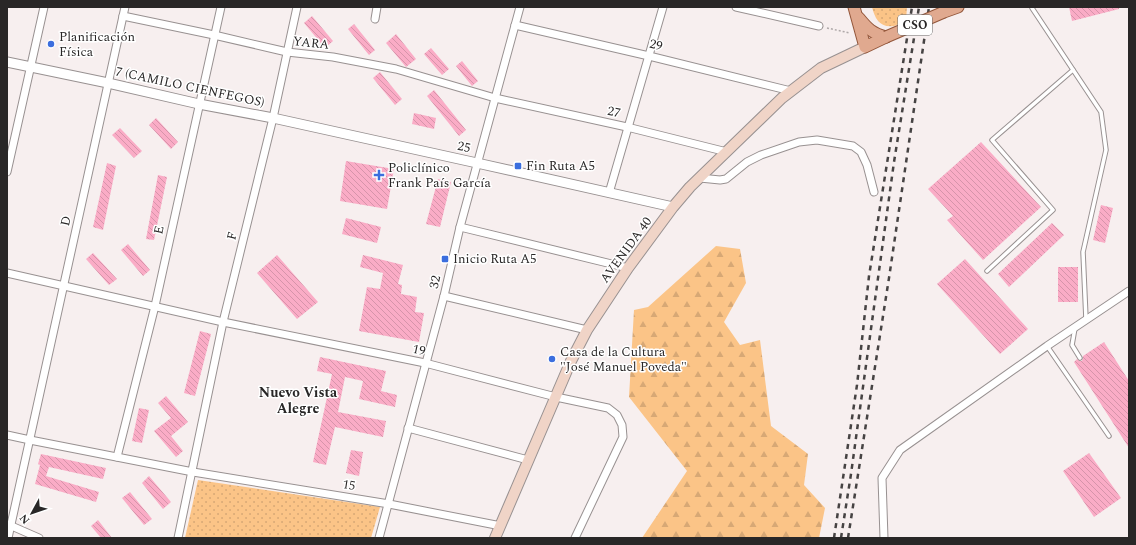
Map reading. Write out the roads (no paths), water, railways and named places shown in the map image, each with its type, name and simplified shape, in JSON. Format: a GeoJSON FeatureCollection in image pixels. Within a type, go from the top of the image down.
{"type":"FeatureCollection","features":[{"type":"Feature","properties":{"kind":"main road","name":"CSO"},"geometry":{"type":"LineString","coordinates":[[855,11],[863,41],[886,37],[958,7]]}},
{"type":"Feature","properties":{"kind":"main road","name":"CSO"},"geometry":{"type":"LineString","coordinates":[[855,11],[868,28],[875,34],[886,37]]}},
{"type":"Feature","properties":{"kind":"main road","name":"AVENIDA 40"},"geometry":{"type":"LineString","coordinates":[[495,538],[571,361],[587,330],[628,268],[673,207],[690,187],[782,98],[822,68],[863,41]]}},
{"type":"Feature","properties":{"kind":"street"},"geometry":{"type":"LineString","coordinates":[[7,172],[44,7]]}},
{"type":"Feature","properties":{"kind":"street","name":"D"},"geometry":{"type":"LineString","coordinates":[[8,538],[9,525],[30,440],[125,7]]}},
{"type":"Feature","properties":{"kind":"street","name":"E"},"geometry":{"type":"LineString","coordinates":[[117,457],[155,306],[221,7]]}},
{"type":"Feature","properties":{"kind":"street","name":"F"},"geometry":{"type":"LineString","coordinates":[[178,538],[224,322],[273,118],[297,7]]}},
{"type":"Feature","properties":{"kind":"street"},"geometry":{"type":"LineString","coordinates":[[375,18],[378,7]]}},
{"type":"Feature","properties":{"kind":"street","name":"32"},"geometry":{"type":"LineString","coordinates":[[379,538],[444,296],[460,227],[520,7]]}},
{"type":"Feature","properties":{"kind":"street"},"geometry":{"type":"LineString","coordinates":[[609,193],[663,7]]}},
{"type":"Feature","properties":{"kind":"street"},"geometry":{"type":"LineString","coordinates":[[737,7],[819,26]]}},
{"type":"Feature","properties":{"kind":"street","name":"YARA"},"geometry":{"type":"LineString","coordinates":[[123,16],[287,52],[333,57],[396,69],[495,98]]}},
{"type":"Feature","properties":{"kind":"street","name":"29"},"geometry":{"type":"LineString","coordinates":[[515,25],[791,91]]}},
{"type":"Feature","properties":{"kind":"street","name":"7 (CAMILO CIENFEGOS)"},"geometry":{"type":"LineString","coordinates":[[7,62],[199,104],[273,118]]}},
{"type":"Feature","properties":{"kind":"street","name":"27"},"geometry":{"type":"LineString","coordinates":[[495,98],[628,127],[727,152]]}},
{"type":"Feature","properties":{"kind":"street","name":"25"},"geometry":{"type":"LineString","coordinates":[[273,118],[673,207]]}},
{"type":"Feature","properties":{"kind":"street"},"geometry":{"type":"LineString","coordinates":[[700,178],[720,180],[726,179],[747,162],[761,155],[799,142],[817,140],[853,146],[861,152],[867,165],[874,192]]}},
{"type":"Feature","properties":{"kind":"street"},"geometry":{"type":"LineString","coordinates":[[460,227],[628,268]]}},
{"type":"Feature","properties":{"kind":"street","name":"19"},"geometry":{"type":"LineString","coordinates":[[7,273],[224,322],[425,363],[556,397],[608,408],[617,415],[622,425],[623,437],[575,538]]}},
{"type":"Feature","properties":{"kind":"street"},"geometry":{"type":"LineString","coordinates":[[884,538],[882,478],[900,450],[1129,291]]}},
{"type":"Feature","properties":{"kind":"street"},"geometry":{"type":"LineString","coordinates":[[444,296],[587,330]]}},
{"type":"Feature","properties":{"kind":"street"},"geometry":{"type":"LineString","coordinates":[[408,428],[528,460]]}},
{"type":"Feature","properties":{"kind":"street","name":"15"},"geometry":{"type":"LineString","coordinates":[[7,435],[193,472],[389,504],[500,526]]}},
{"type":"Feature","properties":{"kind":"street"},"geometry":{"type":"LineString","coordinates":[[9,525],[40,538]]}},
{"type":"Feature","properties":{"kind":"lane"},"geometry":{"type":"LineString","coordinates":[[1032,8],[1101,112],[1106,150],[1082,252],[1086,320]]}},
{"type":"Feature","properties":{"kind":"lane"},"geometry":{"type":"LineString","coordinates":[[988,271],[1053,210],[992,140],[1073,70]]}},
{"type":"Feature","properties":{"kind":"lane"},"geometry":{"type":"LineString","coordinates":[[1076,327],[1072,345],[1080,358]]}},
{"type":"Feature","properties":{"kind":"lane"},"geometry":{"type":"LineString","coordinates":[[1048,346],[1109,436]]}},
{"type":"Feature","properties":{"kind":"railway"},"geometry":{"type":"LineString","coordinates":[[834,538],[857,385],[869,276],[912,7]]}},
{"type":"Feature","properties":{"kind":"railway"},"geometry":{"type":"LineString","coordinates":[[841,538],[894,162],[919,7]]}},
{"type":"Feature","properties":{"kind":"railway"},"geometry":{"type":"LineString","coordinates":[[848,538],[889,278],[929,7]]}},
{"type":"Feature","properties":{"kind":"place","name":"Planificación Física"},"geometry":{"type":"Point","coordinates":[51,44]}},
{"type":"Feature","properties":{"kind":"place","name":"Fin Ruta A5"},"geometry":{"type":"Point","coordinates":[518,166]}},
{"type":"Feature","properties":{"kind":"place","name":"Policlínico Frank País García"},"geometry":{"type":"Point","coordinates":[379,175]}},
{"type":"Feature","properties":{"kind":"place","name":"Inicio Ruta A5"},"geometry":{"type":"Point","coordinates":[445,259]}},
{"type":"Feature","properties":{"kind":"place","name":"Casa de la Cultura \"José Manuel Poveda\""},"geometry":{"type":"Point","coordinates":[552,359]}},
{"type":"Feature","properties":{"kind":"district","name":"Nuevo Vista Alegre"},"geometry":{"type":"Point","coordinates":[298,400]}}]}
